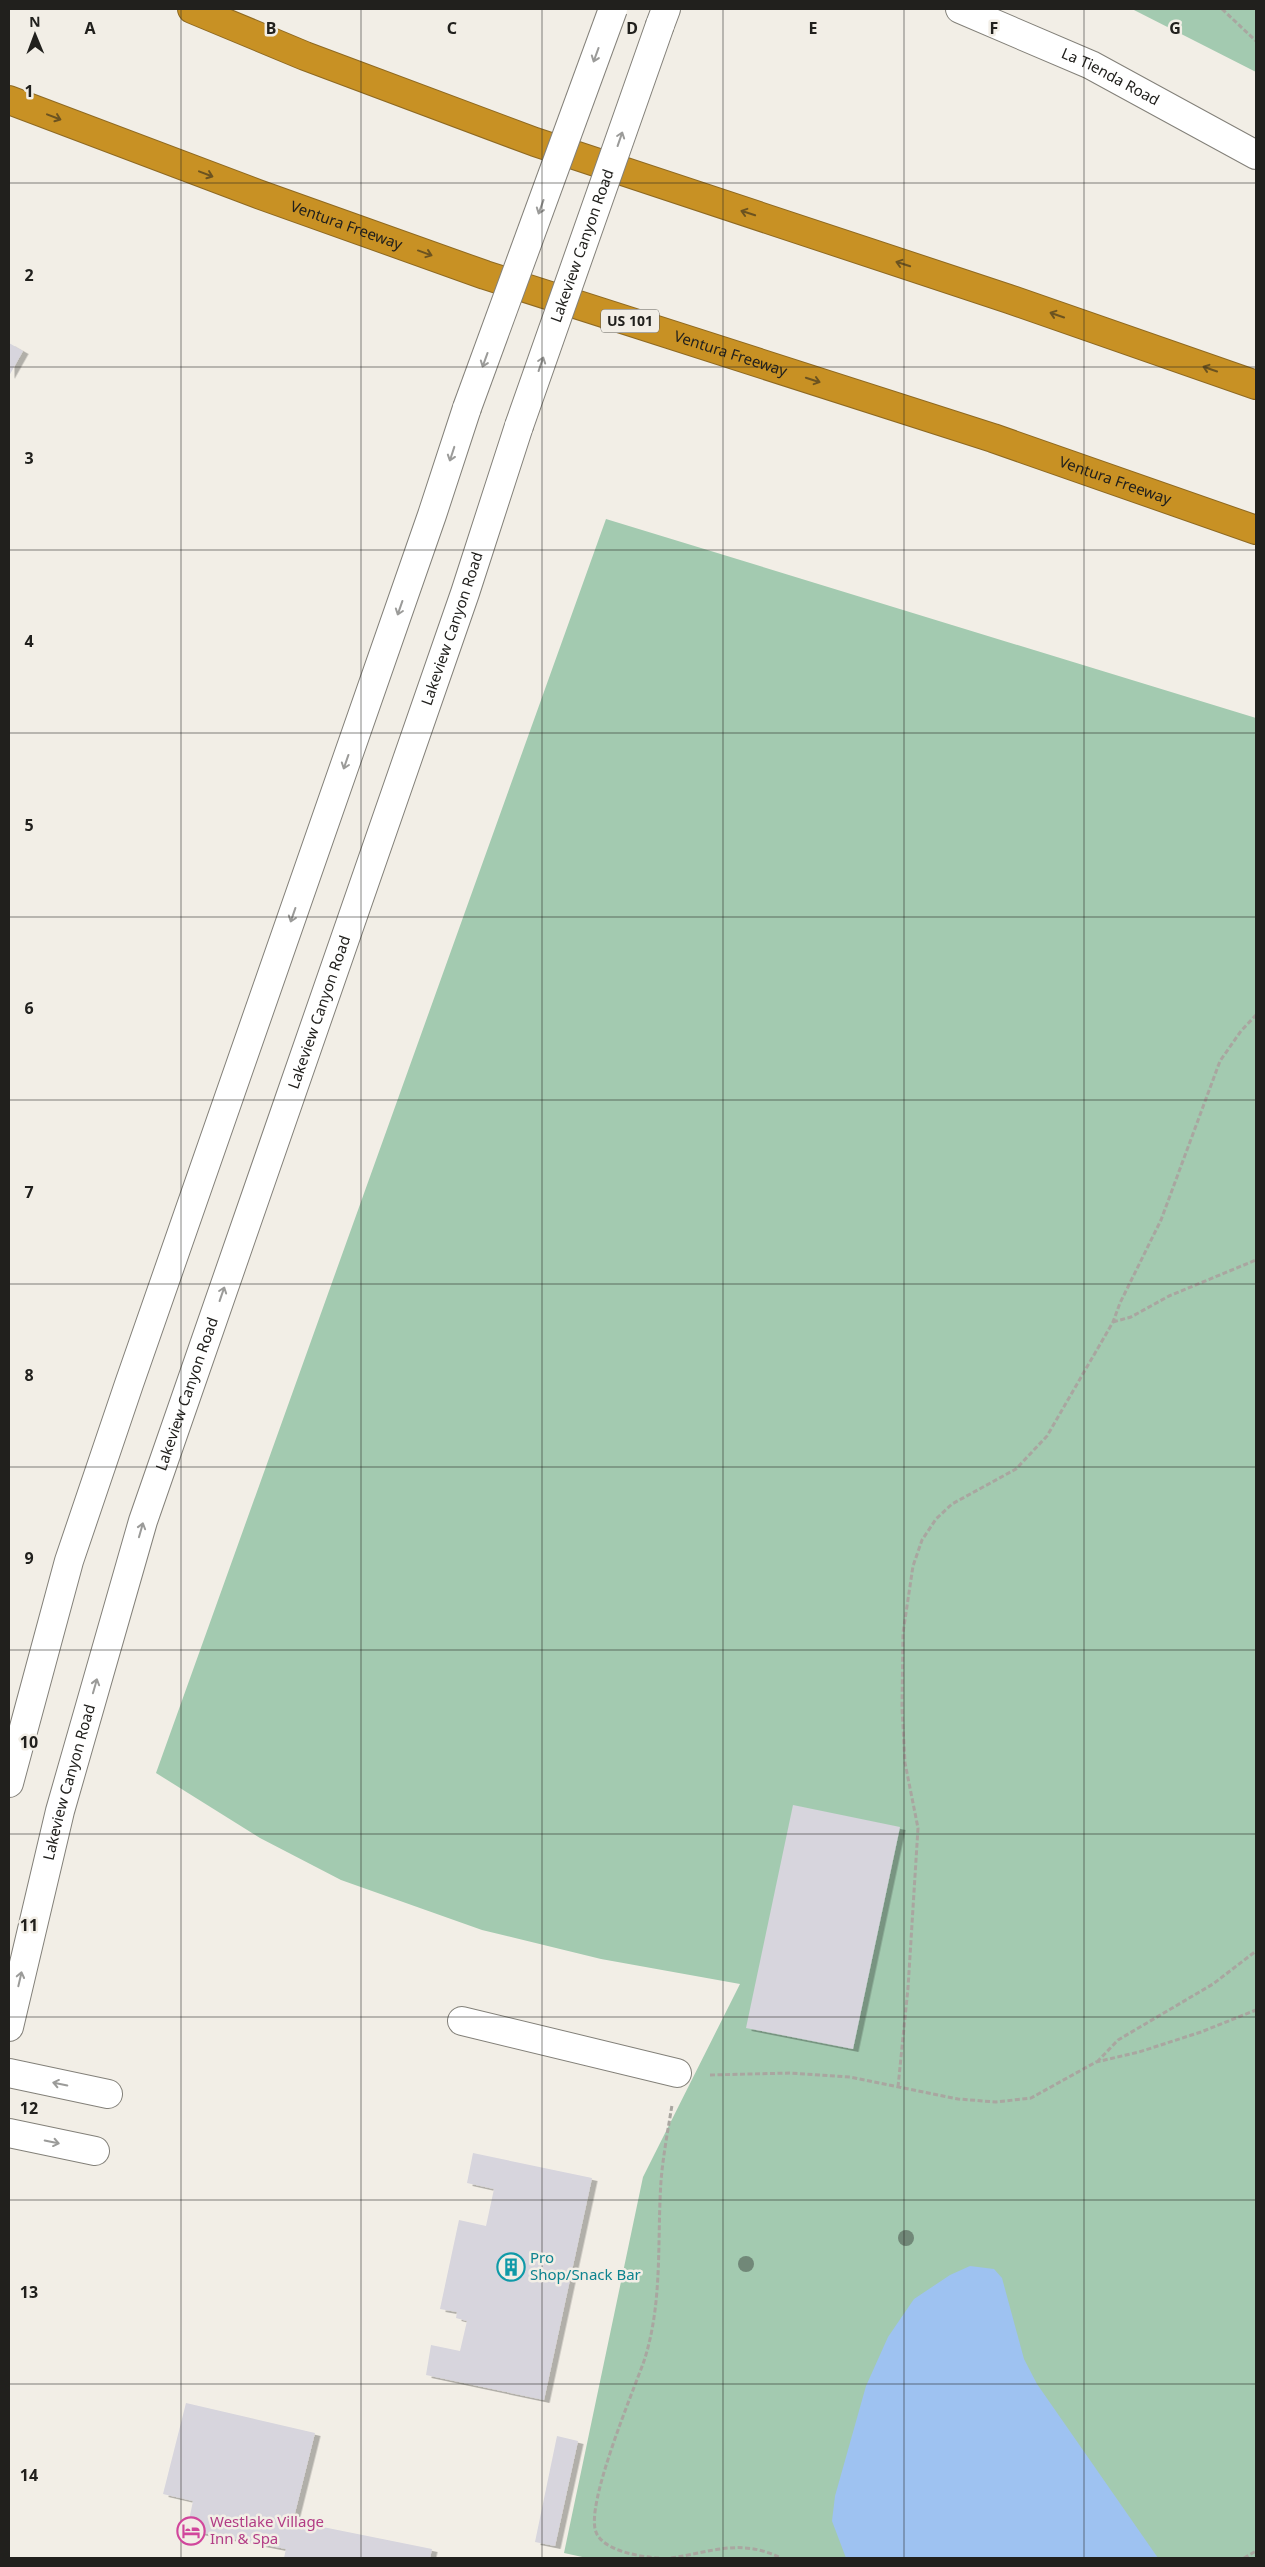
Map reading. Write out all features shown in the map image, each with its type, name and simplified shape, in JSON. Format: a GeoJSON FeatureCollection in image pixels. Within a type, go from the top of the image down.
{"type":"FeatureCollection","features":[{"type":"Feature","properties":{"kind":"highway"},"geometry":{"type":"LineString","coordinates":[[192,9],[305,56],[535,142],[1009,299],[1256,385]]}},
{"type":"Feature","properties":{"kind":"highway","name":"Ventura Freeway"},"geometry":{"type":"LineString","coordinates":[[9,100],[258,194],[485,275],[993,438],[1256,530]]}},
{"type":"Feature","properties":{"kind":"street"},"geometry":{"type":"LineString","coordinates":[[9,1783],[69,1561],[132,1375],[432,515],[467,408],[613,9]]}},
{"type":"Feature","properties":{"kind":"street","name":"La Tienda Road"},"geometry":{"type":"LineString","coordinates":[[960,9],[1091,65],[1256,155]]}},
{"type":"Feature","properties":{"kind":"street","name":"Lakeview Canyon Road"},"geometry":{"type":"LineString","coordinates":[[9,2027],[60,1811],[144,1522],[465,592],[519,426],[663,17]]}},
{"type":"Feature","properties":{"kind":"street"},"geometry":{"type":"LineString","coordinates":[[462,2021],[677,2073]]}},
{"type":"Feature","properties":{"kind":"street"},"geometry":{"type":"LineString","coordinates":[[9,2073],[108,2094]]}},
{"type":"Feature","properties":{"kind":"street"},"geometry":{"type":"LineString","coordinates":[[9,2133],[95,2151]]}},
{"type":"Feature","properties":{"kind":"path"},"geometry":{"type":"LineString","coordinates":[[1222,9],[1256,41]]}},
{"type":"Feature","properties":{"kind":"path"},"geometry":{"type":"LineString","coordinates":[[898,2087],[908,1988],[918,1828],[905,1764],[902,1708],[903,1633],[913,1566],[922,1540],[936,1519],[952,1504],[1016,1469],[1048,1436],[1113,1322],[1120,1303],[1161,1220],[1220,1061],[1241,1031],[1256,1015]]}},
{"type":"Feature","properties":{"kind":"path"},"geometry":{"type":"LineString","coordinates":[[1113,1322],[1131,1317],[1169,1296],[1256,1260]]}},
{"type":"Feature","properties":{"kind":"path"},"geometry":{"type":"LineString","coordinates":[[1096,2062],[1118,2040],[1213,1984],[1256,1951]]}},
{"type":"Feature","properties":{"kind":"path"},"geometry":{"type":"LineString","coordinates":[[660,2558],[642,2557],[601,2541],[595,2532],[594,2518],[606,2466],[625,2408],[644,2360],[655,2310],[660,2270],[661,2180],[677,2073],[719,2076],[790,2073],[850,2077],[958,2100],[996,2102],[1031,2098],[1096,2062],[1192,2035],[1256,2010]]}},
{"type":"Feature","properties":{"kind":"path"},"geometry":{"type":"LineString","coordinates":[[671,2558],[730,2547],[751,2548],[781,2558]]}},
{"type":"Feature","properties":{"kind":"path"},"geometry":{"type":"LineString","coordinates":[[1244,2558],[1256,2551]]}},
{"type":"Feature","properties":{"kind":"green space"},"geometry":{"type":"Polygon","coordinates":[[[1132,9],[1256,9],[1256,72],[1132,9]]]}},
{"type":"Feature","properties":{"kind":"green space"},"geometry":{"type":"Polygon","coordinates":[[[606,519],[1256,718],[1256,2558],[587,2558],[564,2553],[643,2177],[740,1984],[601,1959],[482,1930],[341,1880],[260,1838],[156,1773],[606,519]]]}},
{"type":"Feature","properties":{"kind":"water"},"geometry":{"type":"Polygon","coordinates":[[[970,2266],[994,2269],[1002,2278],[1024,2359],[1037,2384],[1158,2558],[846,2558],[832,2521],[835,2496],[866,2386],[888,2337],[914,2299],[950,2275],[970,2266]]]}},
{"type":"Feature","properties":{"kind":"building"},"geometry":{"type":"Polygon","coordinates":[[[9,343],[23,351],[9,376],[9,343]]]}},
{"type":"Feature","properties":{"kind":"building"},"geometry":{"type":"Polygon","coordinates":[[[793,1805],[900,1827],[853,2049],[746,2028],[793,1805]]]}},
{"type":"Feature","properties":{"kind":"building","name":"Pro Shop/Snack Bar"},"geometry":{"type":"Polygon","coordinates":[[[473,2153],[592,2178],[544,2400],[426,2375],[431,2345],[460,2351],[467,2321],[456,2318],[457,2312],[440,2309],[459,2220],[486,2226],[494,2189],[467,2183],[473,2153]]]}},
{"type":"Feature","properties":{"kind":"building"},"geometry":{"type":"Polygon","coordinates":[[[186,2403],[315,2433],[293,2521],[432,2549],[430,2558],[284,2558],[286,2549],[187,2530],[193,2501],[163,2494],[186,2403]]]}},
{"type":"Feature","properties":{"kind":"building"},"geometry":{"type":"Polygon","coordinates":[[[557,2436],[578,2441],[555,2546],[535,2542],[557,2436]]]}},
{"type":"Feature","properties":{"kind":"place","name":"Pro Shop/Snack Bar"},"geometry":{"type":"Point","coordinates":[511,2267]}},
{"type":"Feature","properties":{"kind":"place","name":"Westlake Village Inn & Spa"},"geometry":{"type":"Point","coordinates":[191,2531]}}]}
